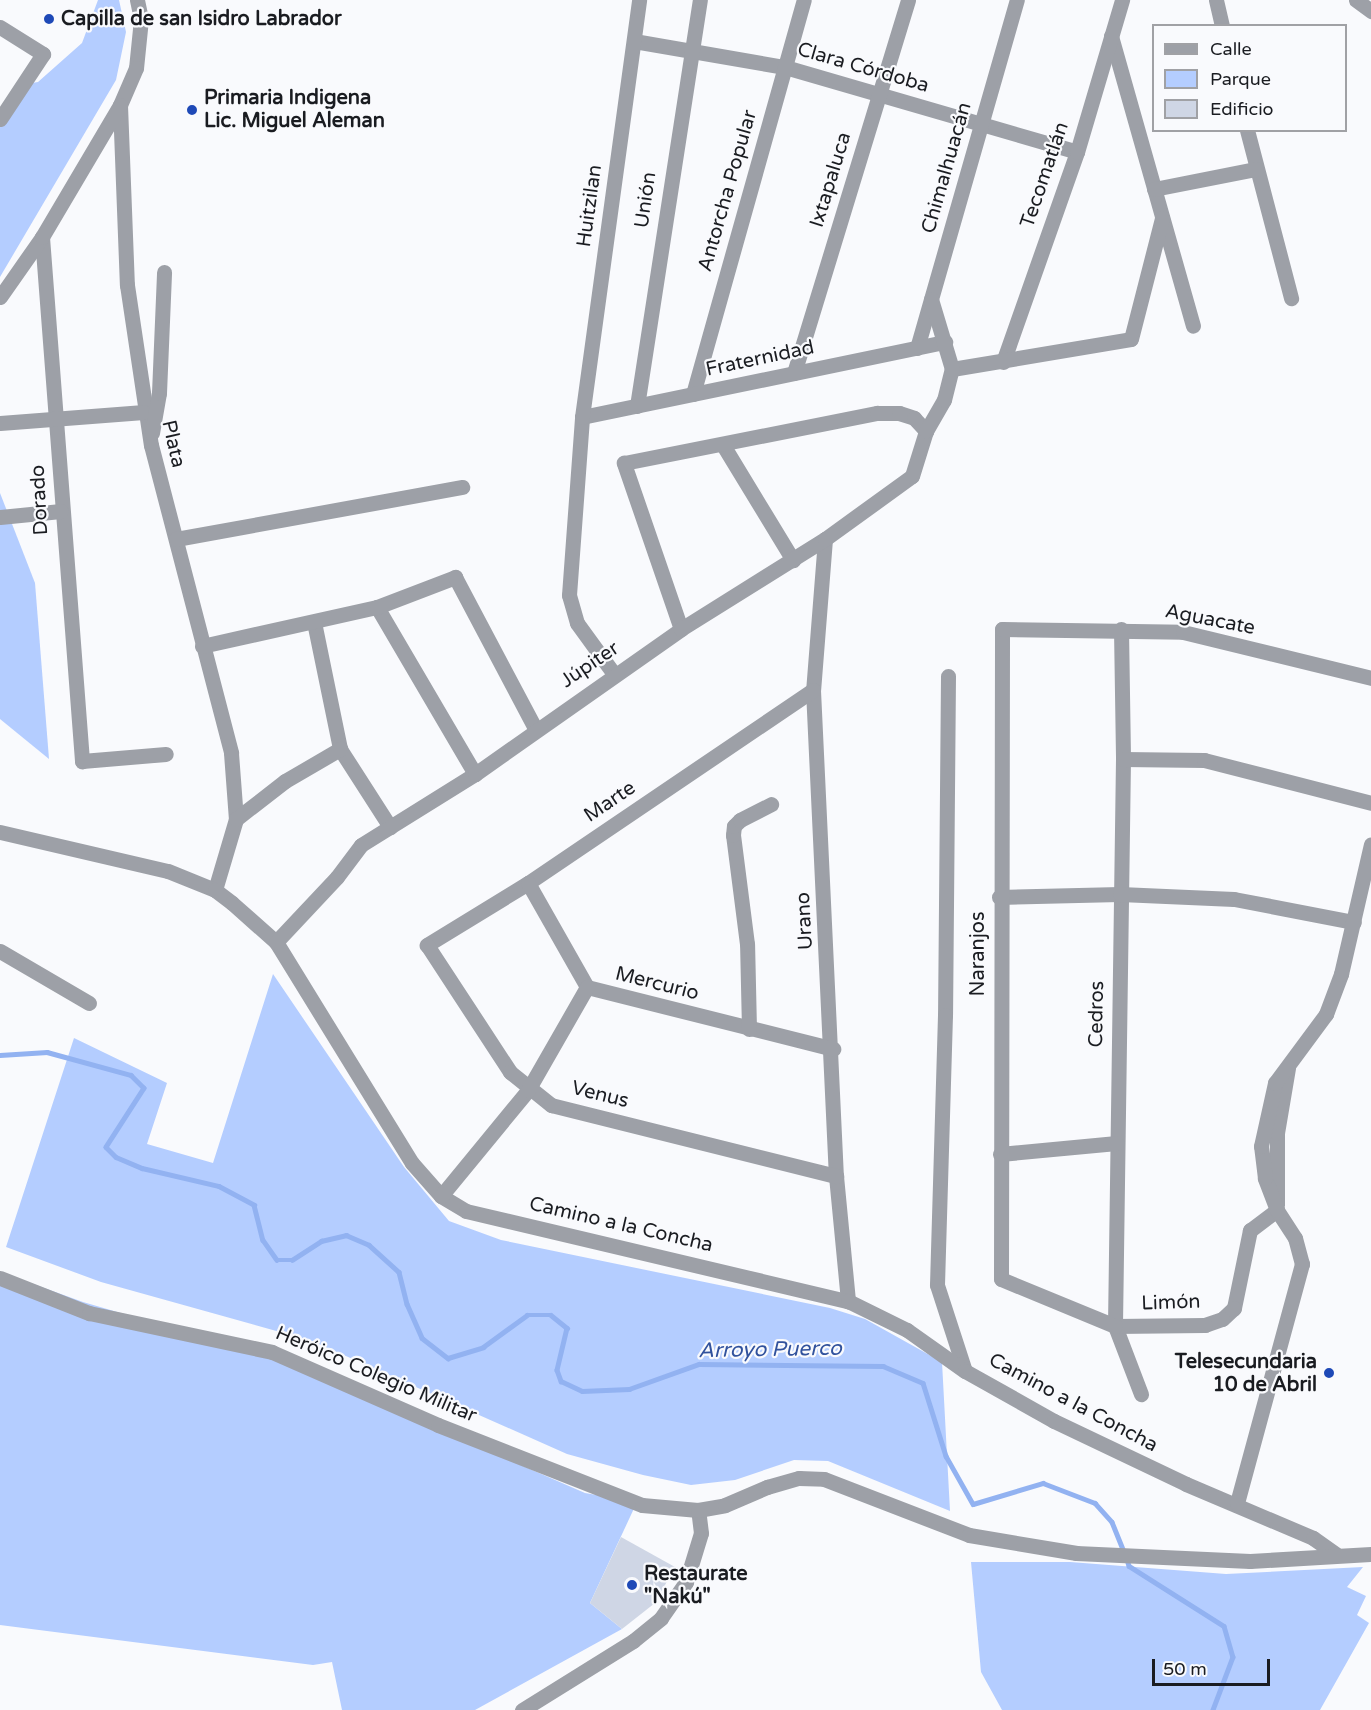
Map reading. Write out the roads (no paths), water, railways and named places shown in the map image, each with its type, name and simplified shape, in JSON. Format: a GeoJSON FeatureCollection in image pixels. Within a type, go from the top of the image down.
{"type":"FeatureCollection","features":[{"type":"Feature","properties":{"kind":"street","name":"Plata"},"geometry":{"type":"LineString","coordinates":[[137,0],[141,19],[136,68],[120,105],[127,285],[144,412],[151,445],[231,753],[236,819],[215,890]]}},
{"type":"Feature","properties":{"kind":"street","name":"Huitzilan"},"geometry":{"type":"LineString","coordinates":[[614,674],[577,624],[569,595],[582,417],[639,0]]}},
{"type":"Feature","properties":{"kind":"street","name":"Unión"},"geometry":{"type":"LineString","coordinates":[[637,406],[690,51],[700,0]]}},
{"type":"Feature","properties":{"kind":"street","name":"Antorcha Popular"},"geometry":{"type":"LineString","coordinates":[[693,394],[804,0]]}},
{"type":"Feature","properties":{"kind":"street","name":"Ixtapaluca"},"geometry":{"type":"LineString","coordinates":[[794,373],[908,0]]}},
{"type":"Feature","properties":{"kind":"street","name":"Chimalhuacán"},"geometry":{"type":"LineString","coordinates":[[917,348],[1017,0]]}},
{"type":"Feature","properties":{"kind":"street","name":"Tecomatlán"},"geometry":{"type":"LineString","coordinates":[[1003,362],[1077,152],[1122,0]]}},
{"type":"Feature","properties":{"kind":"street"},"geometry":{"type":"LineString","coordinates":[[1216,0],[1222,24]]}},
{"type":"Feature","properties":{"kind":"street"},"geometry":{"type":"LineString","coordinates":[[1356,0],[1371,11]]}},
{"type":"Feature","properties":{"kind":"street"},"geometry":{"type":"LineString","coordinates":[[0,27],[43,54],[0,119]]}},
{"type":"Feature","properties":{"kind":"street"},"geometry":{"type":"LineString","coordinates":[[1111,36],[1193,326]]}},
{"type":"Feature","properties":{"kind":"street","name":"Clara Córdoba"},"geometry":{"type":"LineString","coordinates":[[634,41],[785,67],[1077,152]]}},
{"type":"Feature","properties":{"kind":"street"},"geometry":{"type":"LineString","coordinates":[[0,297],[42,237],[120,105]]}},
{"type":"Feature","properties":{"kind":"street"},"geometry":{"type":"LineString","coordinates":[[1247,132],[1291,298]]}},
{"type":"Feature","properties":{"kind":"street"},"geometry":{"type":"LineString","coordinates":[[1154,189],[1256,169]]}},
{"type":"Feature","properties":{"kind":"street"},"geometry":{"type":"LineString","coordinates":[[931,299],[952,369],[1131,339],[1162,218]]}},
{"type":"Feature","properties":{"kind":"street","name":"Dorado"},"geometry":{"type":"LineString","coordinates":[[42,237],[57,418],[61,511],[82,761],[166,754]]}},
{"type":"Feature","properties":{"kind":"street"},"geometry":{"type":"LineString","coordinates":[[151,445],[159,393],[164,272]]}},
{"type":"Feature","properties":{"kind":"street","name":"Fraternidad"},"geometry":{"type":"LineString","coordinates":[[582,417],[945,342]]}},
{"type":"Feature","properties":{"kind":"street","name":"Júpiter"},"geometry":{"type":"LineString","coordinates":[[276,942],[337,877],[361,845],[475,774],[535,728],[681,628],[825,539],[912,476],[926,431],[944,400],[952,369]]}},
{"type":"Feature","properties":{"kind":"street"},"geometry":{"type":"LineString","coordinates":[[0,423],[144,412]]}},
{"type":"Feature","properties":{"kind":"street"},"geometry":{"type":"LineString","coordinates":[[681,628],[624,463],[723,446],[877,413],[899,413],[914,418],[926,431]]}},
{"type":"Feature","properties":{"kind":"street"},"geometry":{"type":"LineString","coordinates":[[723,446],[793,560]]}},
{"type":"Feature","properties":{"kind":"street"},"geometry":{"type":"LineString","coordinates":[[176,539],[462,487]]}},
{"type":"Feature","properties":{"kind":"street"},"geometry":{"type":"LineString","coordinates":[[0,517],[61,511]]}},
{"type":"Feature","properties":{"kind":"street","name":"Urano"},"geometry":{"type":"LineString","coordinates":[[825,539],[813,690],[833,1049],[836,1176],[848,1301]]}},
{"type":"Feature","properties":{"kind":"street"},"geometry":{"type":"LineString","coordinates":[[202,646],[376,607],[455,577],[535,728]]}},
{"type":"Feature","properties":{"kind":"street"},"geometry":{"type":"LineString","coordinates":[[376,607],[475,774]]}},
{"type":"Feature","properties":{"kind":"street"},"geometry":{"type":"LineString","coordinates":[[314,622],[340,749],[390,827]]}},
{"type":"Feature","properties":{"kind":"street","name":"Aguacate"},"geometry":{"type":"LineString","coordinates":[[1002,628],[1183,632],[1371,678]]}},
{"type":"Feature","properties":{"kind":"street","name":"Naranjos"},"geometry":{"type":"LineString","coordinates":[[1001,1279],[999,897],[1002,628]]}},
{"type":"Feature","properties":{"kind":"street","name":"Cedros"},"geometry":{"type":"LineString","coordinates":[[1121,629],[1123,759],[1115,1326],[1141,1394]]}},
{"type":"Feature","properties":{"kind":"street"},"geometry":{"type":"LineString","coordinates":[[948,676],[945,1015],[937,1285],[965,1371]]}},
{"type":"Feature","properties":{"kind":"street","name":"Marte"},"geometry":{"type":"LineString","coordinates":[[428,945],[528,883],[813,690]]}},
{"type":"Feature","properties":{"kind":"street"},"geometry":{"type":"LineString","coordinates":[[236,819],[285,781],[340,749]]}},
{"type":"Feature","properties":{"kind":"street"},"geometry":{"type":"LineString","coordinates":[[1123,759],[1204,760],[1371,803]]}},
{"type":"Feature","properties":{"kind":"street"},"geometry":{"type":"LineString","coordinates":[[749,1029],[747,944],[733,835],[734,826],[740,820],[771,804]]}},
{"type":"Feature","properties":{"kind":"street","name":"Camino a la Concha"},"geometry":{"type":"LineString","coordinates":[[0,832],[168,871],[215,890],[276,942],[412,1163],[441,1196],[466,1211],[848,1301],[907,1330],[965,1371],[1104,1446],[1313,1538],[1336,1554]]}},
{"type":"Feature","properties":{"kind":"street"},"geometry":{"type":"LineString","coordinates":[[1237,1503],[1302,1264],[1295,1238],[1277,1210],[1265,1178],[1261,1146],[1275,1083],[1326,1014],[1354,922],[1371,844]]}},
{"type":"Feature","properties":{"kind":"street","name":"Mercurio"},"geometry":{"type":"LineString","coordinates":[[528,883],[587,987],[833,1049]]}},
{"type":"Feature","properties":{"kind":"street"},"geometry":{"type":"LineString","coordinates":[[999,897],[1120,894],[1234,899],[1354,922]]}},
{"type":"Feature","properties":{"kind":"street","name":"Venus"},"geometry":{"type":"LineString","coordinates":[[428,945],[510,1072],[528,1090],[551,1105],[836,1176]]}},
{"type":"Feature","properties":{"kind":"street"},"geometry":{"type":"LineString","coordinates":[[0,951],[89,1003]]}},
{"type":"Feature","properties":{"kind":"street"},"geometry":{"type":"LineString","coordinates":[[441,1196],[528,1090],[587,987]]}},
{"type":"Feature","properties":{"kind":"street"},"geometry":{"type":"LineString","coordinates":[[1000,1154],[1116,1143]]}},
{"type":"Feature","properties":{"kind":"street","name":"Limón"},"geometry":{"type":"LineString","coordinates":[[1001,1279],[1115,1326],[1205,1325],[1222,1319],[1234,1308],[1250,1230],[1277,1210]]}},
{"type":"Feature","properties":{"kind":"street","name":"Heróico Colegio Militar"},"geometry":{"type":"LineString","coordinates":[[0,1278],[89,1313],[272,1352],[438,1425],[642,1505],[698,1510]]}},
{"type":"Feature","properties":{"kind":"street"},"geometry":{"type":"LineString","coordinates":[[522,1710],[633,1641],[661,1618],[686,1582],[701,1533],[698,1510],[725,1505],[767,1486],[799,1478],[824,1479],[969,1535],[1076,1552],[1250,1561],[1336,1554],[1371,1554]]}},
{"type":"Feature","properties":{"kind":"waterway","name":"Arroyo Puerco"},"geometry":{"type":"LineString","coordinates":[[0,1055],[47,1052],[131,1075],[144,1088],[106,1147],[116,1157],[142,1168],[219,1186],[254,1205],[263,1240],[277,1260],[292,1260],[321,1241],[346,1235],[369,1245],[399,1272],[407,1304],[422,1338],[448,1358],[483,1347],[527,1315],[551,1315],[567,1328],[557,1370],[561,1381],[582,1391],[629,1389],[699,1364],[883,1366],[923,1383],[946,1456],[973,1504],[1043,1483],[1095,1503],[1112,1522],[1124,1552]]}},
{"type":"Feature","properties":{"kind":"waterway","name":"Arroyo Puerco"},"geometry":{"type":"LineString","coordinates":[[1127,1559],[1129,1566],[1224,1626],[1233,1657],[1213,1710]]}},
{"type":"Feature","properties":{"kind":"place","name":"Capilla de san Isidro Labrador"},"geometry":{"type":"Point","coordinates":[49,19]}},
{"type":"Feature","properties":{"kind":"place","name":"Primaria Indigena Lic. Miguel Aleman"},"geometry":{"type":"Point","coordinates":[192,110]}},
{"type":"Feature","properties":{"kind":"place","name":"Telesecundaria 10 de Abril"},"geometry":{"type":"Point","coordinates":[1329,1373]}},
{"type":"Feature","properties":{"kind":"place","name":"Restaurate \"Nakú\""},"geometry":{"type":"Point","coordinates":[632,1585]}}]}
